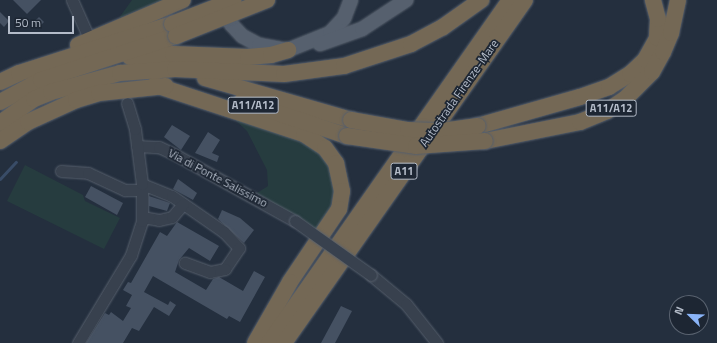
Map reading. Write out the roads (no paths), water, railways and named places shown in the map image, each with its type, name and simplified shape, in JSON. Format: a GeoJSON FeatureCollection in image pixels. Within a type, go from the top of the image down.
{"type":"FeatureCollection","features":[{"type":"Feature","properties":{"kind":"highway"},"geometry":{"type":"LineString","coordinates":[[0,82],[60,52],[183,0]]}},
{"type":"Feature","properties":{"kind":"highway"},"geometry":{"type":"LineString","coordinates":[[0,102],[41,80],[111,58],[174,30],[234,0]]}},
{"type":"Feature","properties":{"kind":"highway"},"geometry":{"type":"LineString","coordinates":[[19,72],[174,30],[267,0]]}},
{"type":"Feature","properties":{"kind":"highway"},"geometry":{"type":"LineString","coordinates":[[0,123],[34,99],[71,85],[120,73],[175,69],[284,74],[344,66],[392,52],[417,41],[481,0]]}},
{"type":"Feature","properties":{"kind":"highway","name":"Autostrada Firenze-Mare"},"geometry":{"type":"LineString","coordinates":[[268,343],[510,0]]}},
{"type":"Feature","properties":{"kind":"highway","name":"Autostrada Firenze-Mare"},"geometry":{"type":"LineString","coordinates":[[284,343],[525,0]]}},
{"type":"Feature","properties":{"kind":"highway"},"geometry":{"type":"LineString","coordinates":[[460,93],[504,45],[537,0]]}},
{"type":"Feature","properties":{"kind":"highway"},"geometry":{"type":"LineString","coordinates":[[175,69],[351,120],[413,131],[442,131],[478,126],[580,98],[609,87],[630,74],[645,60],[656,38],[658,19],[653,0]]}},
{"type":"Feature","properties":{"kind":"highway","name":"A11/A12"},"geometry":{"type":"LineString","coordinates":[[0,141],[28,122],[76,100],[99,93],[155,86],[184,87],[217,94],[347,136],[416,146],[485,141],[580,122],[607,111],[625,99],[652,72],[671,33],[678,0]]}},
{"type":"Feature","properties":{"kind":"highway"},"geometry":{"type":"LineString","coordinates":[[111,58],[173,54],[248,57],[271,55],[293,49]]}},
{"type":"Feature","properties":{"kind":"highway"},"geometry":{"type":"LineString","coordinates":[[155,86],[304,134],[325,148],[336,164],[342,191],[339,209],[290,282],[256,343]]}},
{"type":"Feature","properties":{"kind":"main road"},"geometry":{"type":"LineString","coordinates":[[223,0],[228,18],[242,36],[259,45],[293,49],[343,37],[376,21],[406,0]]}},
{"type":"Feature","properties":{"kind":"main road"},"geometry":{"type":"LineString","coordinates":[[293,49],[325,36],[335,29],[344,18],[351,0]]}},
{"type":"Feature","properties":{"kind":"street"},"geometry":{"type":"LineString","coordinates":[[72,0],[87,33]]}},
{"type":"Feature","properties":{"kind":"street"},"geometry":{"type":"LineString","coordinates":[[78,343],[132,254],[142,217],[143,187],[137,146],[127,103]]}},
{"type":"Feature","properties":{"kind":"street","name":"Via di Ponte Salissimo"},"geometry":{"type":"LineString","coordinates":[[137,146],[159,147],[174,154],[295,221],[371,275],[406,304],[437,343]]}},
{"type":"Feature","properties":{"kind":"street"},"geometry":{"type":"LineString","coordinates":[[61,171],[88,173],[125,190],[143,187],[183,204],[224,232],[239,248],[225,269],[210,272],[184,263]]}},
{"type":"Feature","properties":{"kind":"street"},"geometry":{"type":"LineString","coordinates":[[142,217],[159,220],[172,217],[183,204]]}},
{"type":"Feature","properties":{"kind":"waterway"},"geometry":{"type":"LineString","coordinates":[[0,179],[16,162]]}}]}
